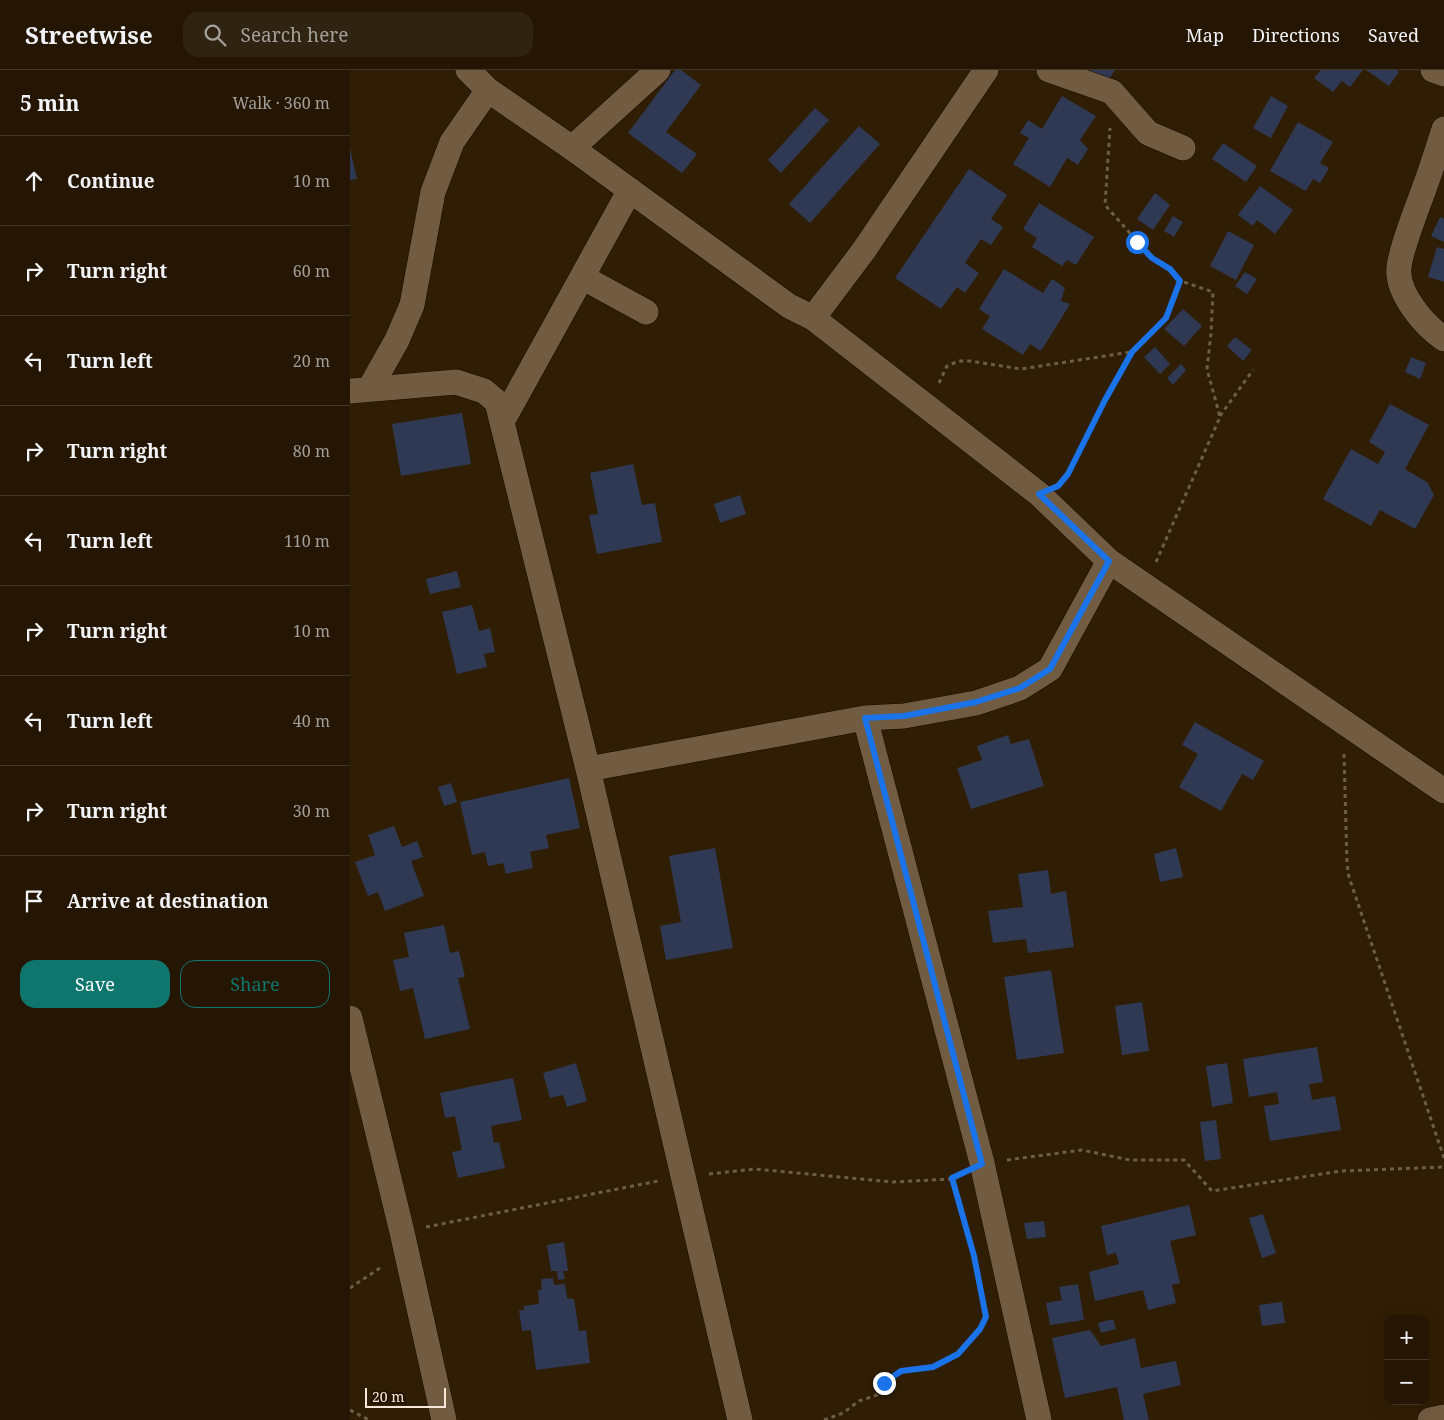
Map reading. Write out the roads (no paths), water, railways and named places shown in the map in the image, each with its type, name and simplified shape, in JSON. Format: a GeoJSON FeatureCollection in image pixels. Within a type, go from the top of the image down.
{"type":"FeatureCollection","features":[{"type":"Feature","properties":{"kind":"street"},"geometry":{"type":"LineString","coordinates":[[468,70],[488,90],[572,148],[789,306],[812,318],[1039,494],[1109,561],[1444,791]]}},
{"type":"Feature","properties":{"kind":"street"},"geometry":{"type":"LineString","coordinates":[[572,148],[658,70]]}},
{"type":"Feature","properties":{"kind":"street"},"geometry":{"type":"LineString","coordinates":[[812,318],[864,250],[986,70]]}},
{"type":"Feature","properties":{"kind":"street"},"geometry":{"type":"LineString","coordinates":[[1049,70],[1112,92],[1148,133],[1183,148]]}},
{"type":"Feature","properties":{"kind":"street"},"geometry":{"type":"LineString","coordinates":[[1433,70],[1444,74]]}},
{"type":"Feature","properties":{"kind":"street"},"geometry":{"type":"LineString","coordinates":[[360,389],[396,340],[412,305],[433,192],[452,142],[488,90]]}},
{"type":"Feature","properties":{"kind":"street"},"geometry":{"type":"LineString","coordinates":[[1444,129],[1409,230],[1399,268],[1404,294],[1421,318],[1444,339]]}},
{"type":"Feature","properties":{"kind":"street"},"geometry":{"type":"LineString","coordinates":[[502,420],[630,190]]}},
{"type":"Feature","properties":{"kind":"street"},"geometry":{"type":"LineString","coordinates":[[582,277],[646,312]]}},
{"type":"Feature","properties":{"kind":"street"},"geometry":{"type":"LineString","coordinates":[[360,389],[456,382],[484,392],[497,402],[588,769],[740,1420]]}},
{"type":"Feature","properties":{"kind":"street"},"geometry":{"type":"LineString","coordinates":[[588,769],[865,718],[904,716],[976,702],[1020,688],[1050,669],[1109,561]]}},
{"type":"Feature","properties":{"kind":"street"},"geometry":{"type":"LineString","coordinates":[[865,718],[982,1164],[1039,1420]]}},
{"type":"Feature","properties":{"kind":"street"},"geometry":{"type":"LineString","coordinates":[[350,1018],[402,1232],[444,1420]]}},
{"type":"Feature","properties":{"kind":"street"},"geometry":{"type":"LineString","coordinates":[[1430,1420],[1444,1417]]}}]}
